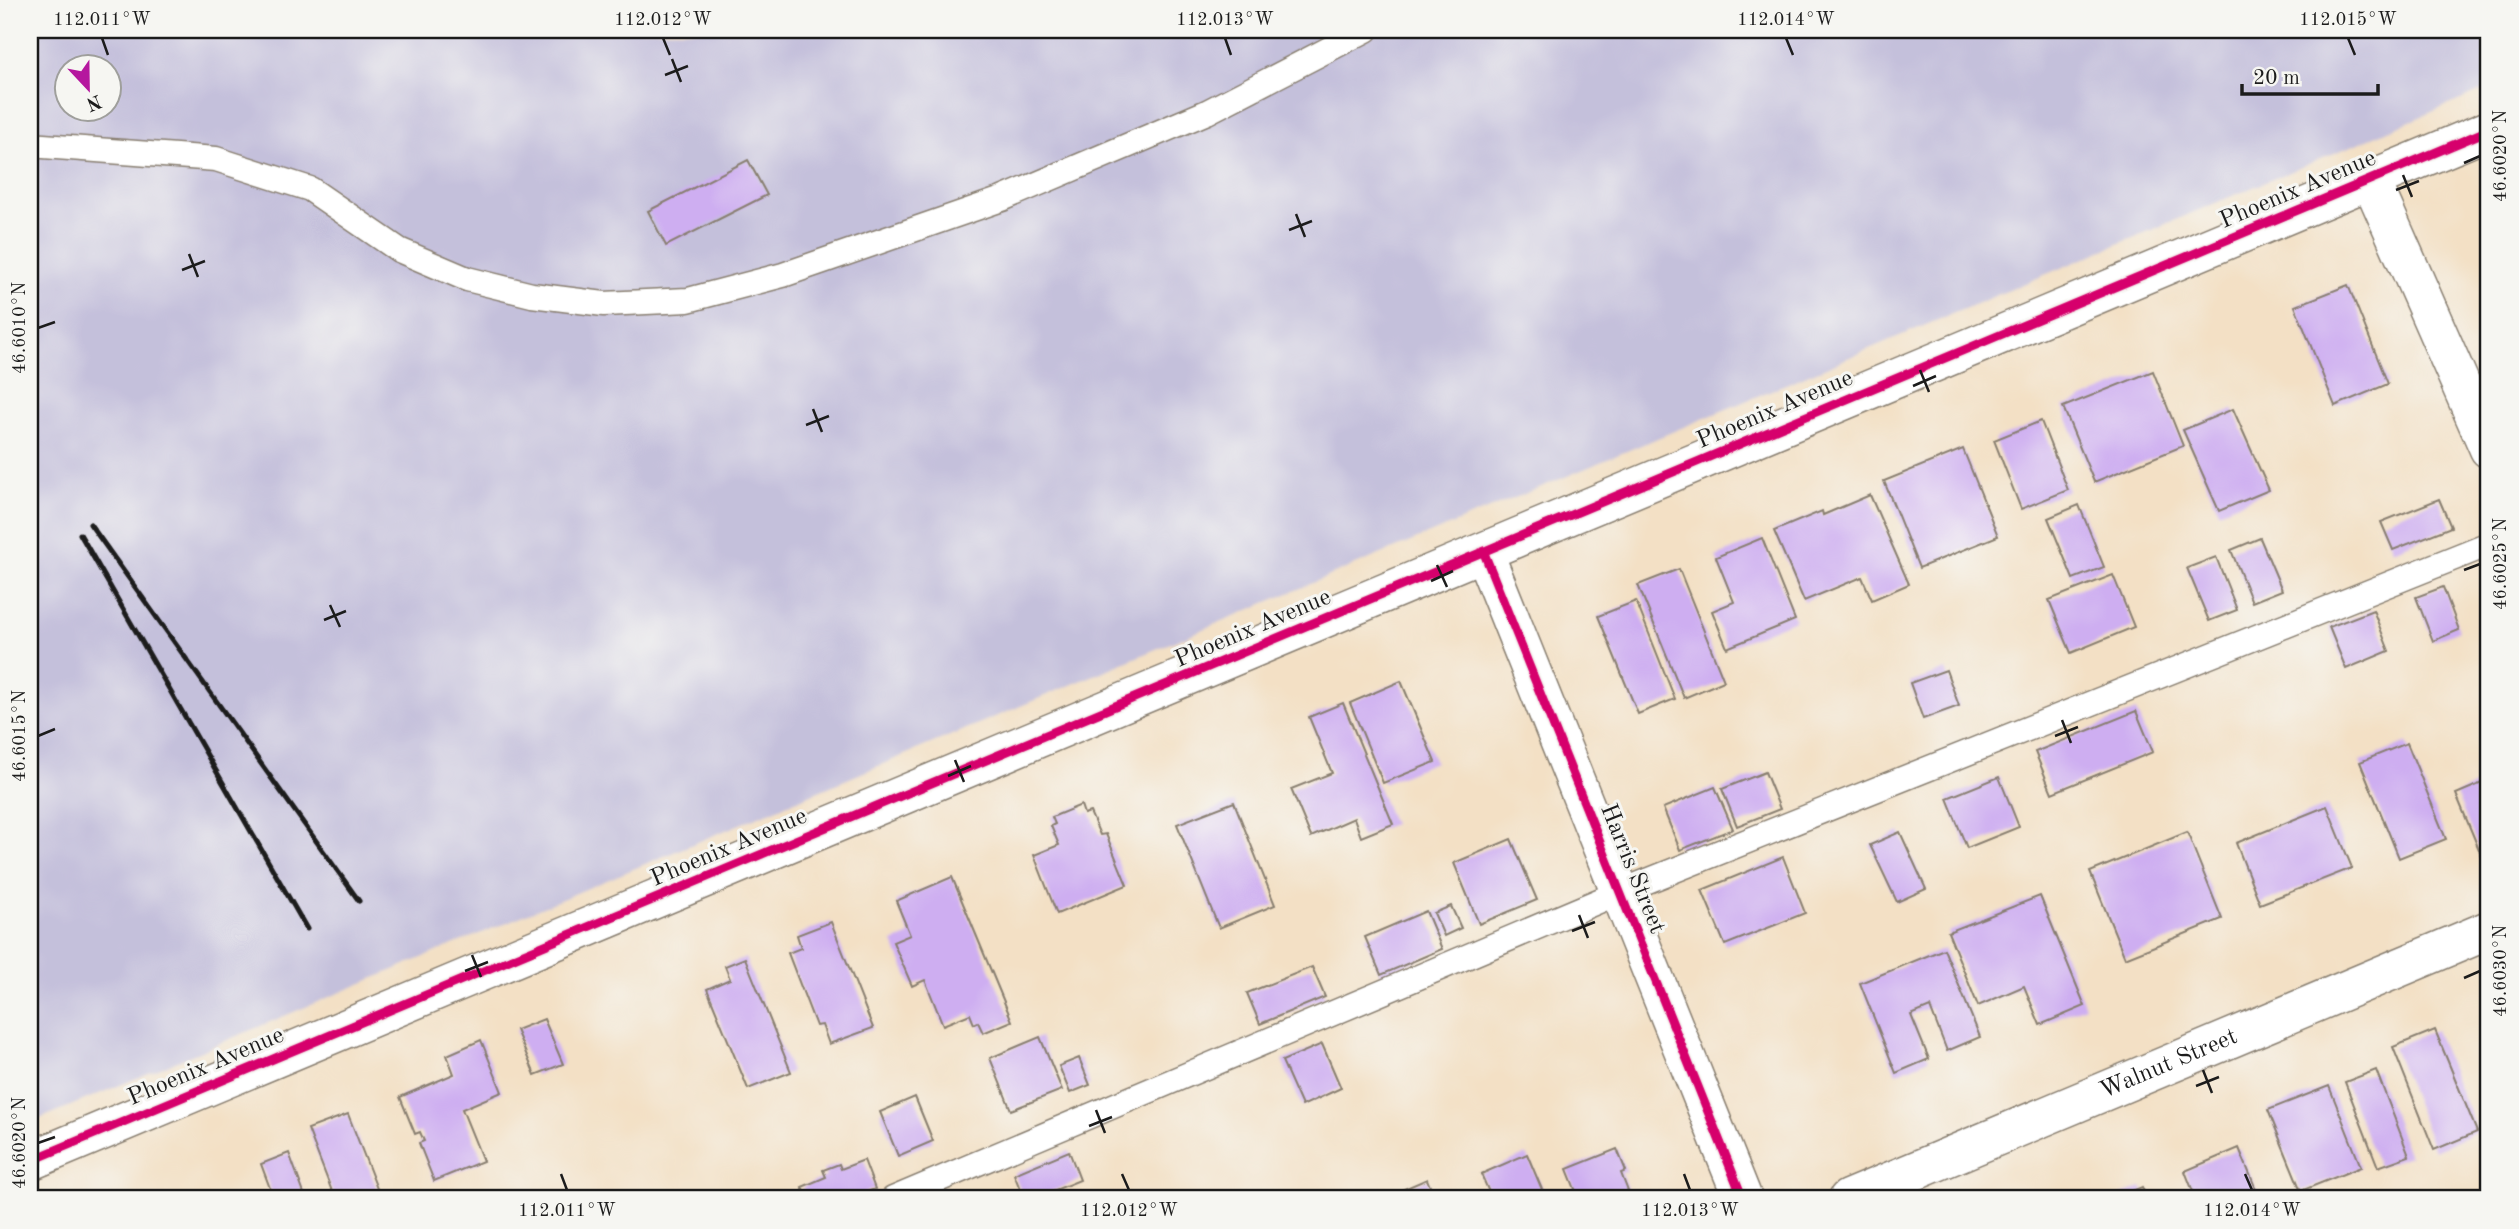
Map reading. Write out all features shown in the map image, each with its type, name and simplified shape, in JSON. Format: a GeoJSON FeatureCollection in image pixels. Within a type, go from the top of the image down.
{"type":"FeatureCollection","features":[{"type":"Feature","properties":{"kind":"street","name":"Phoenix Avenue"},"geometry":{"type":"LineString","coordinates":[[30,1161],[2489,130]]}},
{"type":"Feature","properties":{"kind":"street"},"geometry":{"type":"LineString","coordinates":[[2371,180],[2489,449]]}},
{"type":"Feature","properties":{"kind":"street","name":"Harris Street"},"geometry":{"type":"LineString","coordinates":[[1485,553],[1743,1199]]}},
{"type":"Feature","properties":{"kind":"street","name":"Walnut Street"},"geometry":{"type":"LineString","coordinates":[[1848,1199],[2489,930]]}},
{"type":"Feature","properties":{"kind":"lane"},"geometry":{"type":"LineString","coordinates":[[30,145],[216,159],[310,189],[399,250],[467,279],[532,295],[604,304],[688,300],[783,275],[1002,199],[1207,112],[1366,30]]}},
{"type":"Feature","properties":{"kind":"lane"},"geometry":{"type":"LineString","coordinates":[[893,1199],[1620,892],[2489,544]]}},
{"type":"Feature","properties":{"kind":"shaded area"},"geometry":{"type":"Polygon","coordinates":[[[30,30],[2489,30],[2489,88],[30,1123],[30,30]]]}},
{"type":"Feature","properties":{"kind":"building"},"geometry":{"type":"Polygon","coordinates":[[[748,160],[767,195],[666,246],[648,211],[748,160]]]}},
{"type":"Feature","properties":{"kind":"building"},"geometry":{"type":"Polygon","coordinates":[[[2348,285],[2388,384],[2335,406],[2295,306],[2348,285]]]}},
{"type":"Feature","properties":{"kind":"building"},"geometry":{"type":"Polygon","coordinates":[[[2153,371],[2183,446],[2094,482],[2063,407],[2153,371]]]}},
{"type":"Feature","properties":{"kind":"building"},"geometry":{"type":"Polygon","coordinates":[[[2233,409],[2269,490],[2219,511],[2183,430],[2233,409]]]}},
{"type":"Feature","properties":{"kind":"building"},"geometry":{"type":"Polygon","coordinates":[[[2041,421],[2068,490],[2021,509],[1994,440],[2041,421]]]}},
{"type":"Feature","properties":{"kind":"building"},"geometry":{"type":"Polygon","coordinates":[[[1963,449],[1998,536],[1919,568],[1884,481],[1963,449]]]}},
{"type":"Feature","properties":{"kind":"building"},"geometry":{"type":"Polygon","coordinates":[[[1870,495],[1909,584],[1872,600],[1862,577],[1804,601],[1774,531],[1822,511],[1823,515],[1870,495]]]}},
{"type":"Feature","properties":{"kind":"building"},"geometry":{"type":"Polygon","coordinates":[[[2439,499],[2451,527],[2393,550],[2381,522],[2439,499]]]}},
{"type":"Feature","properties":{"kind":"building"},"geometry":{"type":"Polygon","coordinates":[[[2079,505],[2104,567],[2073,579],[2048,518],[2079,505]]]}},
{"type":"Feature","properties":{"kind":"building"},"geometry":{"type":"Polygon","coordinates":[[[1762,538],[1795,620],[1727,648],[1712,611],[1734,602],[1716,557],[1762,538]]]}},
{"type":"Feature","properties":{"kind":"building"},"geometry":{"type":"Polygon","coordinates":[[[2260,538],[2282,590],[2252,602],[2231,550],[2260,538]]]}},
{"type":"Feature","properties":{"kind":"building"},"geometry":{"type":"Polygon","coordinates":[[[2216,557],[2237,610],[2209,621],[2187,568],[2216,557]]]}},
{"type":"Feature","properties":{"kind":"building"},"geometry":{"type":"Polygon","coordinates":[[[1679,569],[1724,681],[1684,698],[1638,585],[1679,569]]]}},
{"type":"Feature","properties":{"kind":"building"},"geometry":{"type":"Polygon","coordinates":[[[2113,575],[2134,627],[2071,653],[2049,600],[2113,575]]]}},
{"type":"Feature","properties":{"kind":"building"},"geometry":{"type":"Polygon","coordinates":[[[2443,587],[2459,630],[2433,641],[2416,597],[2443,587]]]}},
{"type":"Feature","properties":{"kind":"building"},"geometry":{"type":"Polygon","coordinates":[[[1636,601],[1675,699],[1638,714],[1598,616],[1636,601]]]}},
{"type":"Feature","properties":{"kind":"building"},"geometry":{"type":"Polygon","coordinates":[[[2373,610],[2389,651],[2346,669],[2329,627],[2373,610]]]}},
{"type":"Feature","properties":{"kind":"building"},"geometry":{"type":"Polygon","coordinates":[[[1946,670],[1959,706],[1923,719],[1910,683],[1946,670]]]}},
{"type":"Feature","properties":{"kind":"building"},"geometry":{"type":"Polygon","coordinates":[[[1401,681],[1435,762],[1383,783],[1350,703],[1401,681]]]}},
{"type":"Feature","properties":{"kind":"building"},"geometry":{"type":"Polygon","coordinates":[[[1343,703],[1393,824],[1361,837],[1354,818],[1311,837],[1291,789],[1332,773],[1309,717],[1343,703]]]}},
{"type":"Feature","properties":{"kind":"building"},"geometry":{"type":"Polygon","coordinates":[[[2136,711],[2153,752],[2052,793],[2035,752],[2136,711]]]}},
{"type":"Feature","properties":{"kind":"building"},"geometry":{"type":"Polygon","coordinates":[[[2407,743],[2446,839],[2399,858],[2360,762],[2407,743]]]}},
{"type":"Feature","properties":{"kind":"building"},"geometry":{"type":"Polygon","coordinates":[[[1765,772],[1780,809],[1737,826],[1722,789],[1765,772]]]}},
{"type":"Feature","properties":{"kind":"building"},"geometry":{"type":"Polygon","coordinates":[[[1999,777],[2019,827],[1967,848],[1947,798],[1999,777]]]}},
{"type":"Feature","properties":{"kind":"building"},"geometry":{"type":"Polygon","coordinates":[[[2489,780],[2489,854],[2482,857],[2456,794],[2489,780]]]}},
{"type":"Feature","properties":{"kind":"building"},"geometry":{"type":"Polygon","coordinates":[[[1715,787],[1733,829],[1680,850],[1663,808],[1715,787]]]}},
{"type":"Feature","properties":{"kind":"building"},"geometry":{"type":"Polygon","coordinates":[[[1234,802],[1275,905],[1219,928],[1177,824],[1234,802]]]}},
{"type":"Feature","properties":{"kind":"building"},"geometry":{"type":"Polygon","coordinates":[[[1081,805],[1084,814],[1090,812],[1100,835],[1106,834],[1127,885],[1057,914],[1034,855],[1059,845],[1051,826],[1055,824],[1052,817],[1081,805]]]}},
{"type":"Feature","properties":{"kind":"building"},"geometry":{"type":"Polygon","coordinates":[[[2327,806],[2352,868],[2260,904],[2236,843],[2327,806]]]}},
{"type":"Feature","properties":{"kind":"building"},"geometry":{"type":"Polygon","coordinates":[[[1900,832],[1926,889],[1897,902],[1870,845],[1900,832]]]}},
{"type":"Feature","properties":{"kind":"building"},"geometry":{"type":"Polygon","coordinates":[[[2187,832],[2222,919],[2125,958],[2090,872],[2187,832]]]}},
{"type":"Feature","properties":{"kind":"building"},"geometry":{"type":"Polygon","coordinates":[[[1511,839],[1537,900],[1479,924],[1454,863],[1511,839]]]}},
{"type":"Feature","properties":{"kind":"building"},"geometry":{"type":"Polygon","coordinates":[[[1783,857],[1805,913],[1725,945],[1702,890],[1783,857]]]}},
{"type":"Feature","properties":{"kind":"building"},"geometry":{"type":"Polygon","coordinates":[[[952,877],[1012,1021],[983,1033],[978,1022],[974,1024],[970,1014],[943,1025],[925,980],[912,986],[893,942],[910,935],[896,901],[952,877]]]}},
{"type":"Feature","properties":{"kind":"building"},"geometry":{"type":"Polygon","coordinates":[[[2040,896],[2085,1006],[2040,1025],[2024,986],[1978,1006],[1948,932],[2040,896]]]}},
{"type":"Feature","properties":{"kind":"building"},"geometry":{"type":"Polygon","coordinates":[[[1451,906],[1461,928],[1444,936],[1434,913],[1451,906]]]}},
{"type":"Feature","properties":{"kind":"building"},"geometry":{"type":"Polygon","coordinates":[[[1426,911],[1442,949],[1381,975],[1365,937],[1426,911]]]}},
{"type":"Feature","properties":{"kind":"building"},"geometry":{"type":"Polygon","coordinates":[[[831,922],[873,1028],[829,1044],[822,1025],[816,1026],[788,953],[801,948],[797,935],[831,922]]]}},
{"type":"Feature","properties":{"kind":"building"},"geometry":{"type":"Polygon","coordinates":[[[1944,949],[1980,1037],[1947,1051],[1930,1007],[1911,1015],[1929,1059],[1896,1073],[1860,983],[1944,949]]]}},
{"type":"Feature","properties":{"kind":"building"},"geometry":{"type":"Polygon","coordinates":[[[745,958],[791,1072],[748,1089],[707,989],[730,979],[725,966],[745,958]]]}},
{"type":"Feature","properties":{"kind":"building"},"geometry":{"type":"Polygon","coordinates":[[[1312,967],[1325,997],[1260,1024],[1247,993],[1312,967]]]}},
{"type":"Feature","properties":{"kind":"building"},"geometry":{"type":"Polygon","coordinates":[[[544,1019],[563,1064],[535,1075],[516,1030],[544,1019]]]}},
{"type":"Feature","properties":{"kind":"building"},"geometry":{"type":"Polygon","coordinates":[[[2435,1030],[2477,1132],[2434,1150],[2393,1047],[2435,1030]]]}},
{"type":"Feature","properties":{"kind":"building"},"geometry":{"type":"Polygon","coordinates":[[[1040,1037],[1062,1090],[1011,1110],[990,1058],[1040,1037]]]}},
{"type":"Feature","properties":{"kind":"building"},"geometry":{"type":"Polygon","coordinates":[[[481,1040],[502,1092],[462,1109],[483,1161],[434,1181],[419,1143],[424,1141],[420,1132],[415,1134],[400,1097],[454,1074],[447,1055],[481,1040]]]}},
{"type":"Feature","properties":{"kind":"building"},"geometry":{"type":"Polygon","coordinates":[[[1322,1044],[1341,1088],[1302,1106],[1282,1061],[1322,1044]]]}},
{"type":"Feature","properties":{"kind":"building"},"geometry":{"type":"Polygon","coordinates":[[[1079,1058],[1090,1085],[1070,1093],[1059,1066],[1079,1058]]]}},
{"type":"Feature","properties":{"kind":"building"},"geometry":{"type":"Polygon","coordinates":[[[2376,1070],[2409,1156],[2378,1167],[2345,1082],[2376,1070]]]}},
{"type":"Feature","properties":{"kind":"building"},"geometry":{"type":"Polygon","coordinates":[[[2329,1086],[2361,1167],[2301,1191],[2268,1110],[2329,1086]]]}},
{"type":"Feature","properties":{"kind":"building"},"geometry":{"type":"Polygon","coordinates":[[[915,1097],[933,1141],[898,1156],[880,1112],[915,1097]]]}},
{"type":"Feature","properties":{"kind":"building"},"geometry":{"type":"Polygon","coordinates":[[[348,1114],[381,1199],[320,1199],[333,1194],[308,1129],[348,1114]]]}},
{"type":"Feature","properties":{"kind":"building"},"geometry":{"type":"Polygon","coordinates":[[[2239,1148],[2260,1199],[2196,1199],[2185,1171],[2239,1148]]]}},
{"type":"Feature","properties":{"kind":"building"},"geometry":{"type":"Polygon","coordinates":[[[1617,1149],[1626,1171],[1621,1173],[1631,1199],[1579,1199],[1567,1169],[1617,1149]]]}},
{"type":"Feature","properties":{"kind":"building"},"geometry":{"type":"Polygon","coordinates":[[[1069,1151],[1080,1180],[1033,1199],[1024,1199],[1014,1174],[1069,1151]]]}},
{"type":"Feature","properties":{"kind":"building"},"geometry":{"type":"Polygon","coordinates":[[[289,1153],[306,1199],[274,1199],[261,1164],[289,1153]]]}},
{"type":"Feature","properties":{"kind":"building"},"geometry":{"type":"Polygon","coordinates":[[[1527,1154],[1546,1199],[1492,1199],[1481,1174],[1527,1154]]]}},
{"type":"Feature","properties":{"kind":"building"},"geometry":{"type":"Polygon","coordinates":[[[864,1160],[875,1189],[850,1199],[807,1199],[802,1187],[826,1177],[823,1170],[839,1164],[841,1169],[864,1160]]]}},
{"type":"Feature","properties":{"kind":"building"},"geometry":{"type":"Polygon","coordinates":[[[1427,1179],[1435,1199],[1391,1199],[1390,1195],[1427,1179]]]}},
{"type":"Feature","properties":{"kind":"building"},"geometry":{"type":"Polygon","coordinates":[[[2142,1187],[2147,1199],[2112,1199],[2142,1187]]]}},
{"type":"Feature","properties":{"kind":"railway"},"geometry":{"type":"LineString","coordinates":[[90,524],[359,901]]}},
{"type":"Feature","properties":{"kind":"railway"},"geometry":{"type":"LineString","coordinates":[[80,534],[307,929]]}},
{"type":"Feature","properties":{"kind":"cycle path"},"geometry":{"type":"LineString","coordinates":[[30,1161],[2489,130]]}},
{"type":"Feature","properties":{"kind":"cycle path"},"geometry":{"type":"LineString","coordinates":[[1484,553],[1743,1199]]}}]}
